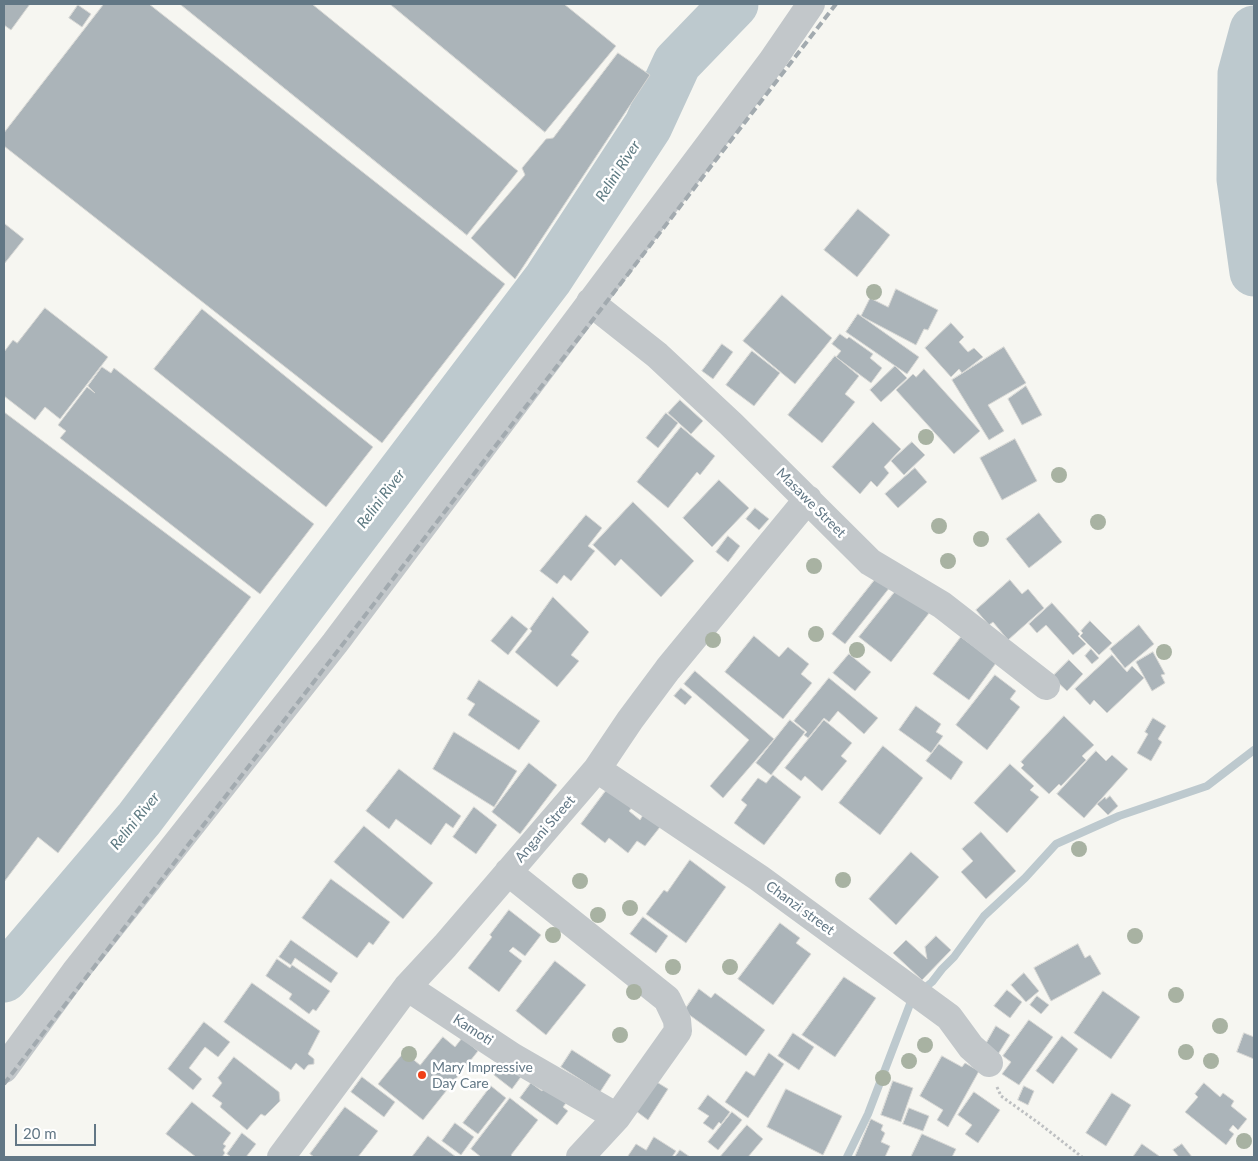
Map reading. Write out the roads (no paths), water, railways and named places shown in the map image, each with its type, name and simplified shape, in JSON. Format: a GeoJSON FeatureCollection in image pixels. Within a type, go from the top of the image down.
{"type":"FeatureCollection","features":[{"type":"Feature","properties":{"kind":"street"},"geometry":{"type":"LineString","coordinates":[[4,1069],[74,972],[335,643],[772,61],[811,4]]}},
{"type":"Feature","properties":{"kind":"street","name":"Masawe Street"},"geometry":{"type":"LineString","coordinates":[[590,302],[657,355],[808,499],[870,562],[942,605],[1046,686]]}},
{"type":"Feature","properties":{"kind":"street","name":"Angani Street"},"geometry":{"type":"LineString","coordinates":[[281,1157],[407,987],[445,946],[596,769],[668,669],[808,499]]}},
{"type":"Feature","properties":{"kind":"street","name":"Chanzi street"},"geometry":{"type":"LineString","coordinates":[[596,769],[759,878],[949,1017],[971,1047],[989,1063]]}},
{"type":"Feature","properties":{"kind":"street"},"geometry":{"type":"LineString","coordinates":[[508,872],[667,999],[677,1020],[678,1031],[617,1117],[580,1157]]}},
{"type":"Feature","properties":{"kind":"street","name":"Kamoti"},"geometry":{"type":"LineString","coordinates":[[407,987],[513,1057],[617,1117]]}},
{"type":"Feature","properties":{"kind":"waterway","name":"Relini River"},"geometry":{"type":"LineString","coordinates":[[4,978],[139,819],[548,279],[648,126],[677,63],[734,4]]}},
{"type":"Feature","properties":{"kind":"waterway"},"geometry":{"type":"LineString","coordinates":[[1254,30],[1242,74],[1241,179],[1254,272]]}},
{"type":"Feature","properties":{"kind":"waterway"},"geometry":{"type":"LineString","coordinates":[[922,990],[932,982],[954,957],[984,916],[1025,878],[1056,844],[1119,816],[1207,786],[1254,750]]}},
{"type":"Feature","properties":{"kind":"waterway"},"geometry":{"type":"LineString","coordinates":[[847,1157],[868,1114],[910,1004],[914,998]]}},
{"type":"Feature","properties":{"kind":"railway"},"geometry":{"type":"LineString","coordinates":[[4,1084],[836,4]]}},
{"type":"Feature","properties":{"kind":"place","name":"Mary Impressive Day Care"},"geometry":{"type":"Point","coordinates":[422,1075]}}]}
